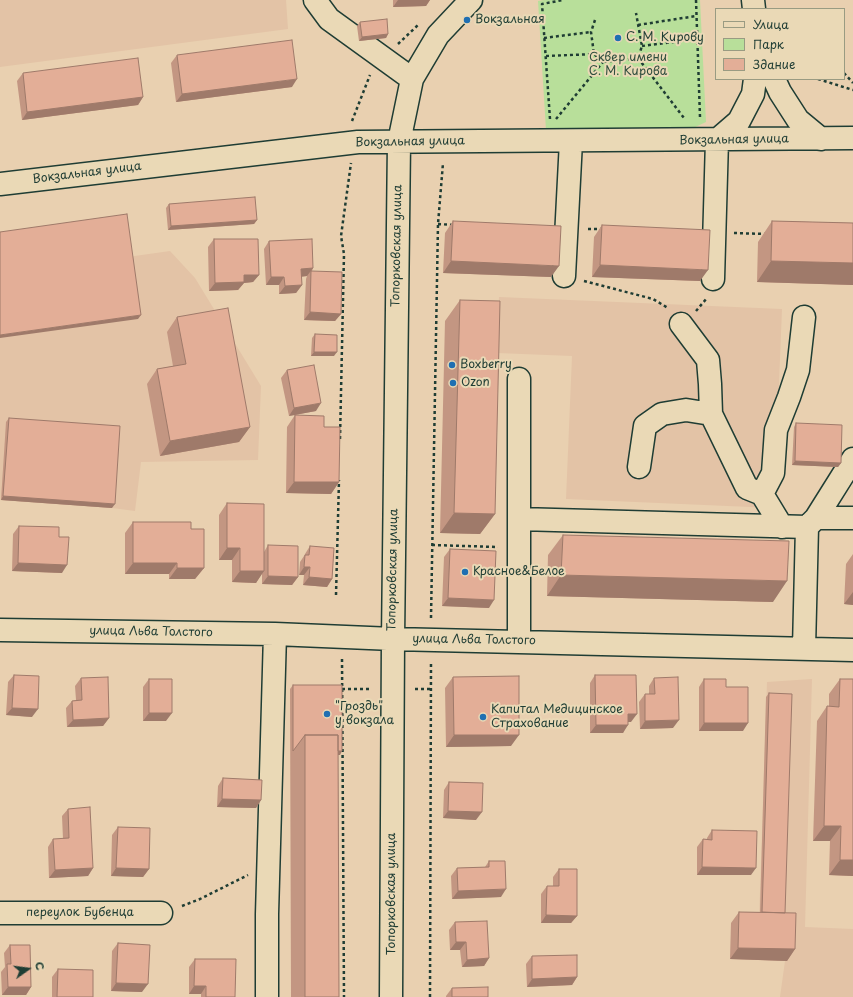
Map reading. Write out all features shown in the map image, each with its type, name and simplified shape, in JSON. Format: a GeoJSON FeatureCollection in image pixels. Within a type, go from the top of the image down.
{"type":"FeatureCollection","features":[{"type":"Feature","properties":{"kind":"street"},"geometry":{"type":"LineString","coordinates":[[315,0],[329,19],[412,79]]}},
{"type":"Feature","properties":{"kind":"street","name":"Топорковская улица"},"geometry":{"type":"LineString","coordinates":[[391,997],[393,639],[399,142],[412,79],[438,35],[471,0]]}},
{"type":"Feature","properties":{"kind":"street"},"geometry":{"type":"LineString","coordinates":[[714,279],[718,140],[739,121],[753,94],[755,80]]}},
{"type":"Feature","properties":{"kind":"street"},"geometry":{"type":"LineString","coordinates":[[774,80],[780,92],[798,120],[821,138]]}},
{"type":"Feature","properties":{"kind":"street","name":"Вокзальная улица"},"geometry":{"type":"LineString","coordinates":[[0,184],[350,143],[850,138]]}},
{"type":"Feature","properties":{"kind":"street"},"geometry":{"type":"LineString","coordinates":[[564,276],[571,141]]}},
{"type":"Feature","properties":{"kind":"street"},"geometry":{"type":"LineString","coordinates":[[762,494],[773,473],[776,430],[798,370],[804,318]]}},
{"type":"Feature","properties":{"kind":"street"},"geometry":{"type":"LineString","coordinates":[[682,324],[708,360],[711,414],[747,488],[762,494],[782,527]]}},
{"type":"Feature","properties":{"kind":"street"},"geometry":{"type":"LineString","coordinates":[[519,379],[519,641]]}},
{"type":"Feature","properties":{"kind":"street"},"geometry":{"type":"LineString","coordinates":[[639,467],[645,426],[662,414],[686,410],[711,414]]}},
{"type":"Feature","properties":{"kind":"street"},"geometry":{"type":"LineString","coordinates":[[804,648],[811,523],[853,459]]}},
{"type":"Feature","properties":{"kind":"street"},"geometry":{"type":"LineString","coordinates":[[520,519],[782,527],[853,518]]}},
{"type":"Feature","properties":{"kind":"street","name":"улица Льва Толстого"},"geometry":{"type":"LineString","coordinates":[[0,630],[275,634],[393,639],[853,650]]}},
{"type":"Feature","properties":{"kind":"street"},"geometry":{"type":"LineString","coordinates":[[267,997],[268,865],[275,634]]}},
{"type":"Feature","properties":{"kind":"street","name":"переулок Бубенца"},"geometry":{"type":"LineString","coordinates":[[0,913],[161,913]]}},
{"type":"Feature","properties":{"kind":"path"},"geometry":{"type":"LineString","coordinates":[[550,126],[542,4],[563,0]]}},
{"type":"Feature","properties":{"kind":"path"},"geometry":{"type":"LineString","coordinates":[[694,120],[700,117],[696,0]]}},
{"type":"Feature","properties":{"kind":"path"},"geometry":{"type":"LineString","coordinates":[[636,13],[642,46],[638,58]]}},
{"type":"Feature","properties":{"kind":"path"},"geometry":{"type":"LineString","coordinates":[[638,25],[696,16]]}},
{"type":"Feature","properties":{"kind":"path"},"geometry":{"type":"LineString","coordinates":[[595,20],[591,32],[594,54],[603,62]]}},
{"type":"Feature","properties":{"kind":"path"},"geometry":{"type":"LineString","coordinates":[[544,38],[591,32]]}},
{"type":"Feature","properties":{"kind":"path"},"geometry":{"type":"LineString","coordinates":[[642,46],[697,39]]}},
{"type":"Feature","properties":{"kind":"path"},"geometry":{"type":"LineString","coordinates":[[546,56],[594,54]]}},
{"type":"Feature","properties":{"kind":"path"},"geometry":{"type":"LineString","coordinates":[[555,120],[603,62],[638,58]]}},
{"type":"Feature","properties":{"kind":"path"},"geometry":{"type":"LineString","coordinates":[[638,58],[687,123]]}},
{"type":"Feature","properties":{"kind":"path"},"geometry":{"type":"LineString","coordinates":[[845,74],[853,83]]}},
{"type":"Feature","properties":{"kind":"path"},"geometry":{"type":"LineString","coordinates":[[821,80],[853,90]]}},
{"type":"Feature","properties":{"kind":"path"},"geometry":{"type":"LineString","coordinates":[[340,444],[344,254],[341,236],[351,161]]}},
{"type":"Feature","properties":{"kind":"path"},"geometry":{"type":"LineString","coordinates":[[431,619],[438,224],[444,163]]}},
{"type":"Feature","properties":{"kind":"path"},"geometry":{"type":"LineString","coordinates":[[438,224],[461,225]]}},
{"type":"Feature","properties":{"kind":"path"},"geometry":{"type":"LineString","coordinates":[[567,228],[606,229]]}},
{"type":"Feature","properties":{"kind":"path"},"geometry":{"type":"LineString","coordinates":[[715,233],[768,234]]}},
{"type":"Feature","properties":{"kind":"path"},"geometry":{"type":"LineString","coordinates":[[564,276],[653,299],[676,314],[682,324],[692,316],[706,300],[714,279]]}},
{"type":"Feature","properties":{"kind":"path"},"geometry":{"type":"LineString","coordinates":[[336,595],[339,476]]}},
{"type":"Feature","properties":{"kind":"path"},"geometry":{"type":"LineString","coordinates":[[432,545],[519,547]]}},
{"type":"Feature","properties":{"kind":"path"},"geometry":{"type":"LineString","coordinates":[[430,997],[431,655]]}},
{"type":"Feature","properties":{"kind":"path"},"geometry":{"type":"LineString","coordinates":[[342,659],[344,997]]}},
{"type":"Feature","properties":{"kind":"path"},"geometry":{"type":"LineString","coordinates":[[342,689],[379,690]]}},
{"type":"Feature","properties":{"kind":"path"},"geometry":{"type":"LineString","coordinates":[[410,689],[431,689]]}},
{"type":"Feature","properties":{"kind":"path"},"geometry":{"type":"LineString","coordinates":[[161,913],[176,910],[185,904],[200,899],[268,865]]}},
{"type":"Feature","properties":{"kind":"shaded area"},"geometry":{"type":"Polygon","coordinates":[[[0,0],[286,0],[288,29],[0,67],[0,0]]]}},
{"type":"Feature","properties":{"kind":"shaded area"},"geometry":{"type":"Polygon","coordinates":[[[170,251],[195,278],[261,386],[258,460],[141,462],[135,511],[0,500],[0,275],[170,251]]]}},
{"type":"Feature","properties":{"kind":"shaded area"},"geometry":{"type":"Polygon","coordinates":[[[499,297],[782,309],[774,508],[566,499],[572,356],[497,353],[499,297]]]}},
{"type":"Feature","properties":{"kind":"shaded area"},"geometry":{"type":"Polygon","coordinates":[[[812,679],[805,927],[853,929],[853,997],[780,997],[790,925],[759,921],[767,682],[812,679]]]}},
{"type":"Feature","properties":{"kind":"green space","name":"Сквер имени С. М. Кирова"},"geometry":{"type":"Polygon","coordinates":[[[700,0],[706,122],[691,129],[546,130],[538,1],[700,0]]]}},
{"type":"Feature","properties":{"kind":"building"},"geometry":{"type":"Polygon","coordinates":[[[387,19],[388,34],[362,37],[360,22],[387,19]]]}},
{"type":"Feature","properties":{"kind":"building"},"geometry":{"type":"Polygon","coordinates":[[[292,40],[297,79],[182,94],[177,55],[292,40]]]}},
{"type":"Feature","properties":{"kind":"building"},"geometry":{"type":"Polygon","coordinates":[[[138,58],[143,97],[27,112],[23,73],[138,58]]]}},
{"type":"Feature","properties":{"kind":"building"},"geometry":{"type":"Polygon","coordinates":[[[255,197],[257,220],[171,226],[169,204],[255,197]]]}},
{"type":"Feature","properties":{"kind":"building"},"geometry":{"type":"Polygon","coordinates":[[[127,214],[141,315],[0,335],[0,232],[127,214]]]}},
{"type":"Feature","properties":{"kind":"building"},"geometry":{"type":"Polygon","coordinates":[[[453,221],[561,226],[559,266],[451,261],[453,221]]]}},
{"type":"Feature","properties":{"kind":"building"},"geometry":{"type":"Polygon","coordinates":[[[772,221],[853,223],[853,263],[771,261],[772,221]]]}},
{"type":"Feature","properties":{"kind":"building"},"geometry":{"type":"Polygon","coordinates":[[[602,225],[710,230],[708,270],[600,265],[602,225]]]}},
{"type":"Feature","properties":{"kind":"building"},"geometry":{"type":"Polygon","coordinates":[[[214,239],[258,239],[259,275],[244,275],[244,282],[215,283],[214,239]]]}},
{"type":"Feature","properties":{"kind":"building"},"geometry":{"type":"Polygon","coordinates":[[[312,239],[313,268],[301,269],[302,285],[285,286],[284,277],[271,277],[269,241],[312,239]]]}},
{"type":"Feature","properties":{"kind":"building"},"geometry":{"type":"Polygon","coordinates":[[[311,271],[342,272],[341,314],[310,312],[311,271]]]}},
{"type":"Feature","properties":{"kind":"building"},"geometry":{"type":"Polygon","coordinates":[[[460,300],[500,301],[495,514],[454,513],[460,300]]]}},
{"type":"Feature","properties":{"kind":"building"},"geometry":{"type":"Polygon","coordinates":[[[228,308],[250,427],[170,441],[157,369],[186,364],[177,317],[228,308]]]}},
{"type":"Feature","properties":{"kind":"building"},"geometry":{"type":"Polygon","coordinates":[[[315,334],[337,335],[337,352],[314,352],[315,334]]]}},
{"type":"Feature","properties":{"kind":"building"},"geometry":{"type":"Polygon","coordinates":[[[314,365],[321,403],[294,408],[287,370],[314,365]]]}},
{"type":"Feature","properties":{"kind":"building"},"geometry":{"type":"Polygon","coordinates":[[[295,415],[324,416],[324,427],[340,427],[339,482],[294,482],[295,415]]]}},
{"type":"Feature","properties":{"kind":"building"},"geometry":{"type":"Polygon","coordinates":[[[9,418],[120,426],[115,504],[3,496],[9,418]]]}},
{"type":"Feature","properties":{"kind":"building"},"geometry":{"type":"Polygon","coordinates":[[[796,423],[842,425],[841,463],[795,461],[796,423]]]}},
{"type":"Feature","properties":{"kind":"building"},"geometry":{"type":"Polygon","coordinates":[[[227,503],[264,504],[264,571],[240,571],[240,548],[227,548],[227,503]]]}},
{"type":"Feature","properties":{"kind":"building"},"geometry":{"type":"Polygon","coordinates":[[[133,522],[191,522],[191,529],[204,529],[204,568],[177,568],[177,563],[133,563],[133,522]]]}},
{"type":"Feature","properties":{"kind":"building"},"geometry":{"type":"Polygon","coordinates":[[[19,526],[59,527],[59,537],[69,537],[67,565],[18,563],[19,526]]]}},
{"type":"Feature","properties":{"kind":"building"},"geometry":{"type":"Polygon","coordinates":[[[563,535],[789,541],[787,581],[561,575],[563,535]]]}},
{"type":"Feature","properties":{"kind":"building"},"geometry":{"type":"Polygon","coordinates":[[[268,545],[298,546],[298,577],[268,576],[268,545]]]}},
{"type":"Feature","properties":{"kind":"building"},"geometry":{"type":"Polygon","coordinates":[[[310,546],[334,548],[332,579],[309,577],[310,567],[304,567],[305,555],[309,555],[310,546]]]}},
{"type":"Feature","properties":{"kind":"building"},"geometry":{"type":"Polygon","coordinates":[[[450,549],[496,551],[494,600],[448,598],[450,549]]]}},
{"type":"Feature","properties":{"kind":"building"},"geometry":{"type":"Polygon","coordinates":[[[14,675],[39,676],[38,709],[12,708],[14,675]]]}},
{"type":"Feature","properties":{"kind":"building"},"geometry":{"type":"Polygon","coordinates":[[[595,675],[636,675],[637,714],[628,714],[628,725],[596,725],[595,675]]]}},
{"type":"Feature","properties":{"kind":"building"},"geometry":{"type":"Polygon","coordinates":[[[519,676],[519,735],[454,735],[453,677],[519,676]]]}},
{"type":"Feature","properties":{"kind":"building"},"geometry":{"type":"Polygon","coordinates":[[[108,677],[109,718],[73,720],[72,701],[82,700],[81,678],[108,677]]]}},
{"type":"Feature","properties":{"kind":"building"},"geometry":{"type":"Polygon","coordinates":[[[678,677],[679,720],[645,721],[645,694],[655,694],[654,678],[678,677]]]}},
{"type":"Feature","properties":{"kind":"building"},"geometry":{"type":"Polygon","coordinates":[[[149,679],[172,679],[172,713],[149,713],[149,679]]]}},
{"type":"Feature","properties":{"kind":"building"},"geometry":{"type":"Polygon","coordinates":[[[704,679],[726,679],[726,687],[748,687],[748,723],[704,723],[704,679]]]}},
{"type":"Feature","properties":{"kind":"building"},"geometry":{"type":"Polygon","coordinates":[[[840,679],[853,679],[853,860],[840,860],[841,826],[824,826],[827,706],[839,707],[840,679]]]}},
{"type":"Feature","properties":{"kind":"building"},"geometry":{"type":"Polygon","coordinates":[[[293,685],[342,685],[342,751],[338,751],[338,735],[305,735],[293,751],[293,685]]]}},
{"type":"Feature","properties":{"kind":"building"},"geometry":{"type":"Polygon","coordinates":[[[769,693],[792,694],[785,913],[762,912],[769,693]]]}},
{"type":"Feature","properties":{"kind":"building"},"geometry":{"type":"Polygon","coordinates":[[[305,735],[338,735],[339,997],[305,997],[305,735]]]}},
{"type":"Feature","properties":{"kind":"building"},"geometry":{"type":"Polygon","coordinates":[[[223,778],[262,780],[261,800],[222,799],[223,778]]]}},
{"type":"Feature","properties":{"kind":"building"},"geometry":{"type":"Polygon","coordinates":[[[449,782],[483,783],[482,812],[448,811],[449,782]]]}},
{"type":"Feature","properties":{"kind":"building"},"geometry":{"type":"Polygon","coordinates":[[[90,807],[93,868],[55,870],[53,839],[69,838],[68,809],[90,807]]]}},
{"type":"Feature","properties":{"kind":"building"},"geometry":{"type":"Polygon","coordinates":[[[118,827],[150,828],[149,869],[116,868],[118,827]]]}},
{"type":"Feature","properties":{"kind":"building"},"geometry":{"type":"Polygon","coordinates":[[[712,830],[757,831],[756,868],[702,867],[703,839],[712,840],[712,830]]]}},
{"type":"Feature","properties":{"kind":"building"},"geometry":{"type":"Polygon","coordinates":[[[489,861],[505,861],[506,889],[458,891],[457,868],[489,867],[489,861]]]}},
{"type":"Feature","properties":{"kind":"building"},"geometry":{"type":"Polygon","coordinates":[[[559,869],[577,869],[577,916],[546,915],[547,886],[559,886],[559,869]]]}},
{"type":"Feature","properties":{"kind":"building"},"geometry":{"type":"Polygon","coordinates":[[[739,912],[796,913],[795,949],[738,948],[739,912]]]}},
{"type":"Feature","properties":{"kind":"building"},"geometry":{"type":"Polygon","coordinates":[[[487,921],[489,958],[467,960],[466,942],[456,942],[455,922],[487,921]]]}},
{"type":"Feature","properties":{"kind":"building"},"geometry":{"type":"Polygon","coordinates":[[[118,943],[150,945],[148,984],[116,983],[118,943]]]}},
{"type":"Feature","properties":{"kind":"building"},"geometry":{"type":"Polygon","coordinates":[[[10,945],[30,945],[31,987],[8,987],[7,964],[11,964],[10,945]]]}},
{"type":"Feature","properties":{"kind":"building"},"geometry":{"type":"Polygon","coordinates":[[[577,955],[577,977],[532,979],[532,956],[577,955]]]}},
{"type":"Feature","properties":{"kind":"building"},"geometry":{"type":"Polygon","coordinates":[[[195,959],[236,959],[235,997],[206,997],[206,986],[194,986],[195,959]]]}},
{"type":"Feature","properties":{"kind":"building"},"geometry":{"type":"Polygon","coordinates":[[[58,969],[93,970],[93,997],[57,997],[58,969]]]}},
{"type":"Feature","properties":{"kind":"building"},"geometry":{"type":"Polygon","coordinates":[[[488,987],[488,997],[452,997],[452,988],[488,987]]]}},
{"type":"Feature","properties":{"kind":"place","name":"Вокзальная"},"geometry":{"type":"Point","coordinates":[467,20]}},
{"type":"Feature","properties":{"kind":"place","name":"С. М. Кирову"},"geometry":{"type":"Point","coordinates":[618,38]}},
{"type":"Feature","properties":{"kind":"place","name":"Boxberry"},"geometry":{"type":"Point","coordinates":[452,365]}},
{"type":"Feature","properties":{"kind":"place","name":"Ozon"},"geometry":{"type":"Point","coordinates":[453,383]}},
{"type":"Feature","properties":{"kind":"place","name":"Красное&Белое"},"geometry":{"type":"Point","coordinates":[465,572]}},
{"type":"Feature","properties":{"kind":"place","name":"\"Гроздь\" у вокзала"},"geometry":{"type":"Point","coordinates":[327,714]}},
{"type":"Feature","properties":{"kind":"place","name":"Капитал Медицинское Страхование"},"geometry":{"type":"Point","coordinates":[483,717]}}]}
